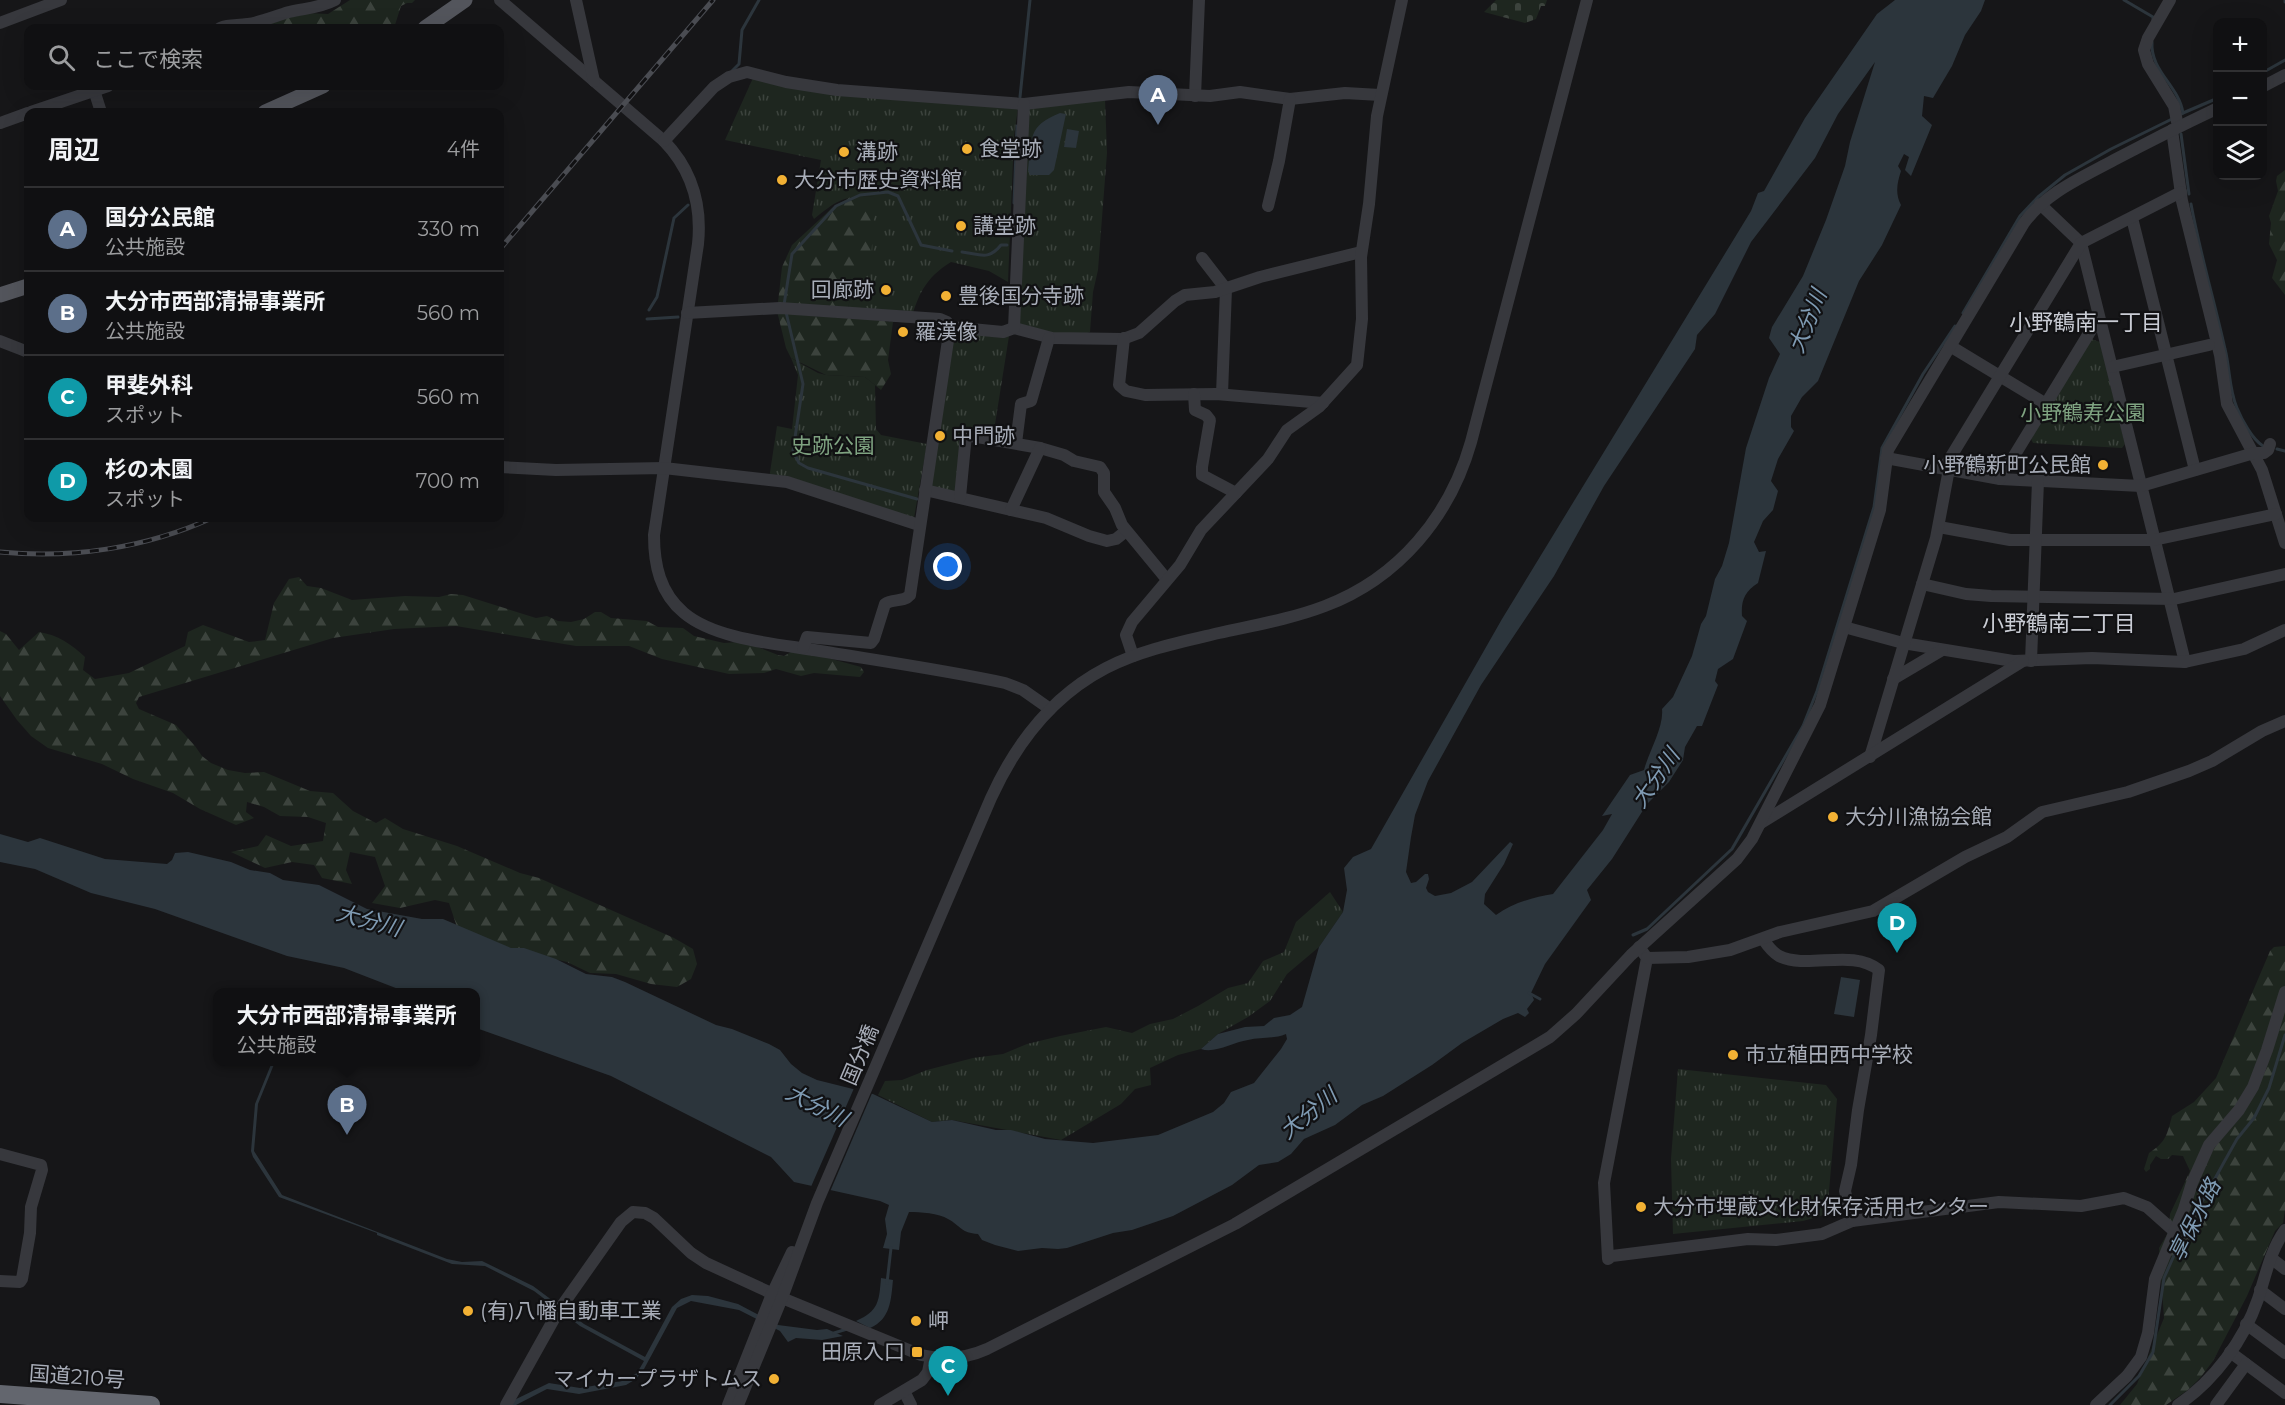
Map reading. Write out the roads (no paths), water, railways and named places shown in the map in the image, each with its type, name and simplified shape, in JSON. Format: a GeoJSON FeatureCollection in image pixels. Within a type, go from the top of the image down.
{"type":"FeatureCollection","features":[{"type":"Feature","properties":{"kind":"highway","name":"国道210号"},"geometry":{"type":"LineString","coordinates":[[0,1394],[151,1405]]}},
{"type":"Feature","properties":{"kind":"main road"},"geometry":{"type":"LineString","coordinates":[[431,24],[465,0]]}},
{"type":"Feature","properties":{"kind":"main road"},"geometry":{"type":"LineString","coordinates":[[274,108],[314,90]]}},
{"type":"Feature","properties":{"kind":"main road"},"geometry":{"type":"LineString","coordinates":[[0,295],[24,286]]}},
{"type":"Feature","properties":{"kind":"street"},"geometry":{"type":"LineString","coordinates":[[0,23],[61,0]]}},
{"type":"Feature","properties":{"kind":"street"},"geometry":{"type":"LineString","coordinates":[[239,24],[264,21],[291,12],[315,9],[335,0]]}},
{"type":"Feature","properties":{"kind":"street"},"geometry":{"type":"LineString","coordinates":[[500,0],[664,141],[686,170],[698,205],[698,244],[654,545],[658,574],[668,595],[683,612],[706,626],[733,635],[1005,683],[1023,690],[1050,709]]}},
{"type":"Feature","properties":{"kind":"street"},"geometry":{"type":"LineString","coordinates":[[576,0],[594,81]]}},
{"type":"Feature","properties":{"kind":"street"},"geometry":{"type":"LineString","coordinates":[[1195,96],[1199,0]]}},
{"type":"Feature","properties":{"kind":"street"},"geometry":{"type":"LineString","coordinates":[[1134,656],[1126,635],[1132,622],[1180,565],[1201,530],[1268,459],[1287,430],[1323,403],[1352,372],[1358,359],[1362,304],[1361,252],[1369,204],[1380,95],[1402,0]]}},
{"type":"Feature","properties":{"kind":"street","name":"国分橋"},"geometry":{"type":"LineString","coordinates":[[762,1331],[998,783],[1019,745],[1050,709],[1087,679],[1107,668],[1134,656],[1185,641],[1300,614],[1339,600],[1393,567],[1409,552],[1434,521],[1455,484],[1469,450],[1587,0]]}},
{"type":"Feature","properties":{"kind":"street"},"geometry":{"type":"LineString","coordinates":[[2170,0],[2148,38],[2144,50],[2148,64],[2174,106],[2181,192],[2220,355],[2227,404],[2265,477],[2285,543]]}},
{"type":"Feature","properties":{"kind":"street"},"geometry":{"type":"LineString","coordinates":[[664,141],[714,87],[729,77],[741,73],[754,73],[786,82],[837,90],[1024,104],[1129,92],[1195,96],[1240,93],[1290,99],[1345,93],[1380,95]]}},
{"type":"Feature","properties":{"kind":"street"},"geometry":{"type":"LineString","coordinates":[[2267,84],[2285,75]]}},
{"type":"Feature","properties":{"kind":"street"},"geometry":{"type":"LineString","coordinates":[[44,108],[94,90],[100,108]]}},
{"type":"Feature","properties":{"kind":"street"},"geometry":{"type":"LineString","coordinates":[[1268,206],[1290,99]]}},
{"type":"Feature","properties":{"kind":"street"},"geometry":{"type":"LineString","coordinates":[[950,327],[1003,332],[1009,332],[1014,328],[1024,104]]}},
{"type":"Feature","properties":{"kind":"street"},"geometry":{"type":"LineString","coordinates":[[506,1405],[559,1310],[608,1240],[630,1213],[638,1212],[651,1216],[700,1260],[777,1296],[910,1351],[931,1357],[963,1358],[987,1349],[1159,1264],[1256,1212],[1550,1037],[1576,1014],[1639,947],[1737,859],[1747,846],[1816,716],[1880,510],[1891,444],[2024,223],[2040,204],[2061,188],[2213,110]]}},
{"type":"Feature","properties":{"kind":"street"},"geometry":{"type":"LineString","coordinates":[[0,123],[24,115]]}},
{"type":"Feature","properties":{"kind":"street"},"geometry":{"type":"LineString","coordinates":[[1870,757],[1939,527],[1946,469],[1999,375],[2081,243],[2181,192]]}},
{"type":"Feature","properties":{"kind":"street"},"geometry":{"type":"LineString","coordinates":[[2040,204],[2081,243],[2185,662]]}},
{"type":"Feature","properties":{"kind":"street"},"geometry":{"type":"LineString","coordinates":[[2132,218],[2195,470]]}},
{"type":"Feature","properties":{"kind":"street"},"geometry":{"type":"LineString","coordinates":[[1014,328],[1049,338],[1124,338],[1144,329],[1174,301],[1185,295],[1226,289],[1260,277],[1361,252]]}},
{"type":"Feature","properties":{"kind":"street"},"geometry":{"type":"LineString","coordinates":[[1202,258],[1226,289],[1222,394]]}},
{"type":"Feature","properties":{"kind":"street"},"geometry":{"type":"LineString","coordinates":[[687,313],[770,308],[940,319],[947,322],[950,327],[910,595],[904,600],[885,604],[872,642],[868,644],[807,637],[803,648]]}},
{"type":"Feature","properties":{"kind":"street"},"geometry":{"type":"LineString","coordinates":[[2000,479],[2099,317]]}},
{"type":"Feature","properties":{"kind":"street"},"geometry":{"type":"LineString","coordinates":[[1016,443],[1022,404],[1031,401],[1049,338]]}},
{"type":"Feature","properties":{"kind":"street"},"geometry":{"type":"LineString","coordinates":[[1124,338],[1119,384],[1122,388],[1145,395],[1222,394],[1323,403]]}},
{"type":"Feature","properties":{"kind":"street"},"geometry":{"type":"LineString","coordinates":[[0,341],[24,350]]}},
{"type":"Feature","properties":{"kind":"street"},"geometry":{"type":"LineString","coordinates":[[2112,368],[2209,345]]}},
{"type":"Feature","properties":{"kind":"street"},"geometry":{"type":"LineString","coordinates":[[1950,346],[2046,404]]}},
{"type":"Feature","properties":{"kind":"street"},"geometry":{"type":"LineString","coordinates":[[1194,394],[1195,410],[1206,415],[1210,420],[1202,475],[1236,492]]}},
{"type":"Feature","properties":{"kind":"street"},"geometry":{"type":"LineString","coordinates":[[960,497],[966,435],[1040,448],[1064,455],[1074,461],[1102,468],[1104,492],[1114,506],[1126,531],[1164,576]]}},
{"type":"Feature","properties":{"kind":"street"},"geometry":{"type":"LineString","coordinates":[[1887,458],[2000,479],[2141,486],[2254,453],[2264,453],[2270,444]]}},
{"type":"Feature","properties":{"kind":"street"},"geometry":{"type":"LineString","coordinates":[[1011,510],[1040,448]]}},
{"type":"Feature","properties":{"kind":"street"},"geometry":{"type":"LineString","coordinates":[[504,467],[556,470],[664,468],[793,483],[919,525]]}},
{"type":"Feature","properties":{"kind":"street"},"geometry":{"type":"LineString","coordinates":[[2027,661],[2034,596],[2038,481]]}},
{"type":"Feature","properties":{"kind":"street"},"geometry":{"type":"LineString","coordinates":[[925,490],[1052,520],[1107,541],[1116,539],[1126,531]]}},
{"type":"Feature","properties":{"kind":"street"},"geometry":{"type":"LineString","coordinates":[[1939,527],[1999,539],[2154,540],[2276,514]]}},
{"type":"Feature","properties":{"kind":"street"},"geometry":{"type":"LineString","coordinates":[[1922,584],[1966,594],[2169,599],[2285,574]]}},
{"type":"Feature","properties":{"kind":"street"},"geometry":{"type":"LineString","coordinates":[[1844,627],[1903,643],[2002,660],[2027,661],[2092,658],[2185,662],[2244,649],[2285,630]]}},
{"type":"Feature","properties":{"kind":"street"},"geometry":{"type":"LineString","coordinates":[[1893,679],[1942,650]]}},
{"type":"Feature","properties":{"kind":"street"},"geometry":{"type":"LineString","coordinates":[[1760,823],[2027,661]]}},
{"type":"Feature","properties":{"kind":"street"},"geometry":{"type":"LineString","coordinates":[[1647,958],[1694,956],[1738,949],[1780,932],[1873,911],[1965,857],[2007,837],[2042,812],[2128,792],[2189,771],[2285,721]]}},
{"type":"Feature","properties":{"kind":"street"},"geometry":{"type":"LineString","coordinates":[[1763,939],[1770,949],[1780,956],[1806,960],[1848,960],[1869,964],[1879,970],[1851,1165],[1845,1191],[1852,1221]]}},
{"type":"Feature","properties":{"kind":"street"},"geometry":{"type":"LineString","coordinates":[[1639,947],[1647,958],[1604,1183],[1608,1259],[1612,1256],[1742,1240],[1776,1240],[1822,1234],[1852,1221],[2000,1202],[2081,1206],[2124,1198],[2147,1207],[2174,1231]]}},
{"type":"Feature","properties":{"kind":"street"},"geometry":{"type":"LineString","coordinates":[[2096,1405],[2127,1376],[2141,1357],[2148,1333],[2154,1283],[2174,1231],[2209,1145],[2239,1110],[2253,1087],[2285,992]]}},
{"type":"Feature","properties":{"kind":"street"},"geometry":{"type":"LineString","coordinates":[[0,1154],[41,1165],[42,1170],[32,1202],[22,1280],[20,1282],[0,1281]]}},
{"type":"Feature","properties":{"kind":"street"},"geometry":{"type":"LineString","coordinates":[[2178,1405],[2200,1388],[2230,1352],[2246,1324],[2271,1258],[2285,1230]]}},
{"type":"Feature","properties":{"kind":"street"},"geometry":{"type":"LineString","coordinates":[[2271,1258],[2285,1269]]}},
{"type":"Feature","properties":{"kind":"street"},"geometry":{"type":"LineString","coordinates":[[2260,1290],[2285,1309]]}},
{"type":"Feature","properties":{"kind":"street"},"geometry":{"type":"LineString","coordinates":[[2246,1324],[2285,1353]]}},
{"type":"Feature","properties":{"kind":"street"},"geometry":{"type":"LineString","coordinates":[[728,1405],[762,1331]]}},
{"type":"Feature","properties":{"kind":"street"},"geometry":{"type":"LineString","coordinates":[[738,1405],[762,1331]]}},
{"type":"Feature","properties":{"kind":"street"},"geometry":{"type":"LineString","coordinates":[[2230,1352],[2285,1393]]}},
{"type":"Feature","properties":{"kind":"street"},"geometry":{"type":"LineString","coordinates":[[880,1405],[924,1378],[931,1357]]}},
{"type":"Feature","properties":{"kind":"street"},"geometry":{"type":"LineString","coordinates":[[2222,1403],[2246,1364]]}},
{"type":"Feature","properties":{"kind":"street"},"geometry":{"type":"LineString","coordinates":[[904,1392],[910,1405]]}},
{"type":"Feature","properties":{"kind":"water","name":"大分川"},"geometry":{"type":"Polygon","coordinates":[[[1895,0],[1985,0],[1933,98],[1924,96],[1922,116],[1932,125],[1911,176],[1905,170],[1909,157],[1904,154],[1898,166],[1901,171],[1897,193],[1901,205],[1882,245],[1859,281],[1818,381],[1802,397],[1791,416],[1791,427],[1794,431],[1778,459],[1771,481],[1778,491],[1773,510],[1763,521],[1754,542],[1759,552],[1766,551],[1758,583],[1749,590],[1743,601],[1742,616],[1747,621],[1733,659],[1718,669],[1715,681],[1718,685],[1702,726],[1697,726],[1685,747],[1683,760],[1669,782],[1647,804],[1612,859],[1587,890],[1591,900],[1545,964],[1531,993],[1534,1000],[1527,1009],[1529,1013],[1525,1017],[1518,1013],[1503,1019],[1462,1043],[1383,1096],[1362,1105],[1335,1125],[1304,1139],[1291,1154],[1278,1162],[1259,1165],[1232,1185],[1173,1216],[1067,1248],[1018,1251],[982,1240],[978,1234],[964,1231],[940,1215],[909,1212],[901,1232],[899,1250],[883,1248],[887,1234],[885,1219],[889,1205],[794,1182],[771,1157],[611,1076],[480,1029],[480,988],[396,988],[344,968],[287,956],[155,909],[91,893],[35,869],[0,862],[0,834],[28,842],[40,838],[105,859],[167,864],[175,853],[188,852],[231,862],[250,870],[270,873],[283,880],[319,885],[367,909],[422,919],[443,919],[511,948],[524,948],[556,959],[586,974],[612,977],[716,1025],[769,1044],[780,1050],[802,1073],[817,1080],[873,1094],[932,1122],[952,1120],[996,1130],[1011,1130],[1045,1139],[1093,1143],[1158,1135],[1213,1112],[1224,1103],[1231,1092],[1254,1083],[1281,1049],[1287,1039],[1286,1034],[1242,1041],[1212,1050],[1201,1049],[1218,1034],[1245,1027],[1264,1026],[1274,1018],[1290,1015],[1302,1007],[1319,947],[1343,912],[1347,890],[1344,868],[1353,857],[1371,849],[1502,619],[1751,211],[1758,193],[1764,191],[1805,118],[1877,14],[1895,0]],[[1875,62],[1838,114],[1815,158],[1751,242],[1715,314],[1697,335],[1695,349],[1604,486],[1554,576],[1481,685],[1428,781],[1415,815],[1406,872],[1411,883],[1428,874],[1426,888],[1428,892],[1435,896],[1451,893],[1472,882],[1510,842],[1513,844],[1504,864],[1485,894],[1484,904],[1496,915],[1523,901],[1553,894],[1603,830],[1612,814],[1602,816],[1630,775],[1644,770],[1659,731],[1662,709],[1673,697],[1692,656],[1701,624],[1706,616],[1715,579],[1722,566],[1729,543],[1746,448],[1769,378],[1780,354],[1769,338],[1772,327],[1803,276],[1845,166],[1850,142],[1875,62]]]}},
{"type":"Feature","properties":{"kind":"water"},"geometry":{"type":"Polygon","coordinates":[[[1060,113],[1066,114],[1054,170],[1049,175],[1030,175],[1028,170],[1033,135],[1042,123],[1060,113]]]}},
{"type":"Feature","properties":{"kind":"water"},"geometry":{"type":"Polygon","coordinates":[[[1067,129],[1079,131],[1076,148],[1064,147],[1067,129]]]}},
{"type":"Feature","properties":{"kind":"water"},"geometry":{"type":"Polygon","coordinates":[[[1841,977],[1860,980],[1854,1017],[1834,1014],[1841,977]]]}},
{"type":"Feature","properties":{"kind":"water"},"geometry":{"type":"Polygon","coordinates":[[[270,1066],[273,1066],[258,1104],[254,1151],[282,1195],[447,1259],[462,1262],[482,1261],[533,1286],[584,1324],[645,1357],[672,1307],[681,1299],[692,1295],[708,1296],[738,1304],[778,1325],[817,1330],[827,1329],[843,1336],[822,1340],[796,1338],[788,1342],[780,1331],[739,1310],[691,1301],[677,1308],[644,1369],[636,1379],[626,1385],[579,1394],[547,1389],[516,1405],[504,1405],[549,1383],[580,1388],[622,1381],[637,1373],[644,1361],[580,1326],[534,1291],[485,1266],[452,1264],[377,1235],[377,1233],[279,1197],[251,1151],[255,1104],[270,1066]]]}},
{"type":"Feature","properties":{"kind":"water"},"geometry":{"type":"Polygon","coordinates":[[[881,1278],[893,1280],[889,1308],[882,1319],[870,1328],[856,1321],[869,1313],[876,1304],[881,1278]]]}},
{"type":"Feature","properties":{"kind":"waterway"},"geometry":{"type":"LineString","coordinates":[[732,71],[739,64],[742,30],[759,0]]}},
{"type":"Feature","properties":{"kind":"waterway"},"geometry":{"type":"LineString","coordinates":[[1020,97],[1030,0]]}},
{"type":"Feature","properties":{"kind":"waterway"},"geometry":{"type":"LineString","coordinates":[[2124,0],[2153,17],[2153,20]]}},
{"type":"Feature","properties":{"kind":"waterway"},"geometry":{"type":"LineString","coordinates":[[2152,42],[2155,62],[2180,103],[2183,113],[2180,115]]}},
{"type":"Feature","properties":{"kind":"waterway"},"geometry":{"type":"LineString","coordinates":[[2264,72],[2285,60]]}},
{"type":"Feature","properties":{"kind":"waterway"},"geometry":{"type":"LineString","coordinates":[[2183,113],[2213,100]]}},
{"type":"Feature","properties":{"kind":"waterway"},"geometry":{"type":"LineString","coordinates":[[1963,313],[2020,216],[2038,197],[2065,175],[2174,118]]}},
{"type":"Feature","properties":{"kind":"waterway"},"geometry":{"type":"LineString","coordinates":[[1014,203],[1017,126]]}},
{"type":"Feature","properties":{"kind":"waterway"},"geometry":{"type":"LineString","coordinates":[[2181,134],[2189,194]]}},
{"type":"Feature","properties":{"kind":"waterway"},"geometry":{"type":"LineString","coordinates":[[784,305],[792,254],[836,206],[860,195],[888,192],[898,196],[921,245],[952,251]]}},
{"type":"Feature","properties":{"kind":"waterway"},"geometry":{"type":"LineString","coordinates":[[2191,204],[2227,356],[2234,401],[2248,429],[2263,446]]}},
{"type":"Feature","properties":{"kind":"waterway"},"geometry":{"type":"LineString","coordinates":[[649,310],[657,297],[674,218],[688,205]]}},
{"type":"Feature","properties":{"kind":"waterway"},"geometry":{"type":"LineString","coordinates":[[962,252],[988,255],[1001,245],[1007,245]]}},
{"type":"Feature","properties":{"kind":"waterway"},"geometry":{"type":"LineString","coordinates":[[786,312],[803,384],[793,451],[799,463],[808,468],[917,499]]}},
{"type":"Feature","properties":{"kind":"waterway"},"geometry":{"type":"LineString","coordinates":[[647,319],[678,317]]}},
{"type":"Feature","properties":{"kind":"waterway"},"geometry":{"type":"LineString","coordinates":[[1633,935],[1647,929],[1732,849],[1803,726],[1817,691],[1874,507],[1882,448],[1923,374],[1955,326]]}},
{"type":"Feature","properties":{"kind":"waterway"},"geometry":{"type":"LineString","coordinates":[[2277,449],[2285,451]]}},
{"type":"Feature","properties":{"kind":"waterway"},"geometry":{"type":"LineString","coordinates":[[1529,993],[1540,999]]}},
{"type":"Feature","properties":{"kind":"waterway","name":"享保水路"},"geometry":{"type":"LineString","coordinates":[[2110,1405],[2139,1376],[2153,1352],[2164,1278],[2180,1242],[2223,1164],[2237,1139],[2254,1118],[2269,1088],[2285,1035]]}},
{"type":"Feature","properties":{"kind":"waterway"},"geometry":{"type":"LineString","coordinates":[[887,1283],[891,1248]]}},
{"type":"Feature","properties":{"kind":"waterway"},"geometry":{"type":"LineString","coordinates":[[834,1333],[847,1329]]}},
{"type":"Feature","properties":{"kind":"railway"},"geometry":{"type":"LineString","coordinates":[[504,244],[713,0]]}},
{"type":"Feature","properties":{"kind":"railway"},"geometry":{"type":"LineString","coordinates":[[0,552],[54,554],[108,549],[161,537],[202,522]]}},
{"type":"Feature","properties":{"kind":"place","name":"国分公民館"},"geometry":{"type":"Point","coordinates":[1158,125]}},
{"type":"Feature","properties":{"kind":"place","name":"食堂跡"},"geometry":{"type":"Point","coordinates":[967,149]}},
{"type":"Feature","properties":{"kind":"place","name":"溝跡"},"geometry":{"type":"Point","coordinates":[844,152]}},
{"type":"Feature","properties":{"kind":"place","name":"大分市歴史資料館"},"geometry":{"type":"Point","coordinates":[782,180]}},
{"type":"Feature","properties":{"kind":"place","name":"講堂跡"},"geometry":{"type":"Point","coordinates":[961,226]}},
{"type":"Feature","properties":{"kind":"place","name":"回廊跡"},"geometry":{"type":"Point","coordinates":[886,290]}},
{"type":"Feature","properties":{"kind":"place","name":"豊後国分寺跡"},"geometry":{"type":"Point","coordinates":[946,296]}},
{"type":"Feature","properties":{"kind":"place","name":"羅漢像"},"geometry":{"type":"Point","coordinates":[903,332]}},
{"type":"Feature","properties":{"kind":"place","name":"中門跡"},"geometry":{"type":"Point","coordinates":[940,436]}},
{"type":"Feature","properties":{"kind":"place","name":"小野鶴新町公民館"},"geometry":{"type":"Point","coordinates":[2103,465]}},
{"type":"Feature","properties":{"kind":"place","name":"大分川漁協会館"},"geometry":{"type":"Point","coordinates":[1833,817]}},
{"type":"Feature","properties":{"kind":"place","name":"杉の木園"},"geometry":{"type":"Point","coordinates":[1897,953]}},
{"type":"Feature","properties":{"kind":"place","name":"市立稙田西中学校"},"geometry":{"type":"Point","coordinates":[1733,1055]}},
{"type":"Feature","properties":{"kind":"place","name":"大分市西部清掃事業所"},"geometry":{"type":"Point","coordinates":[347,1135]}},
{"type":"Feature","properties":{"kind":"place","name":"大分市埋蔵文化財保存活用センター"},"geometry":{"type":"Point","coordinates":[1641,1207]}},
{"type":"Feature","properties":{"kind":"place","name":"(有)八幡自動車工業"},"geometry":{"type":"Point","coordinates":[468,1311]}},
{"type":"Feature","properties":{"kind":"place","name":"岬"},"geometry":{"type":"Point","coordinates":[916,1321]}},
{"type":"Feature","properties":{"kind":"place","name":"田原入口"},"geometry":{"type":"Point","coordinates":[917,1352]}},
{"type":"Feature","properties":{"kind":"place","name":"マイカープラザトムス"},"geometry":{"type":"Point","coordinates":[774,1379]}},
{"type":"Feature","properties":{"kind":"place","name":"甲斐外科"},"geometry":{"type":"Point","coordinates":[948,1396]}},
{"type":"Feature","properties":{"kind":"district","name":"小野鶴南一丁目"},"geometry":{"type":"Point","coordinates":[2086,322]}},
{"type":"Feature","properties":{"kind":"district","name":"小野鶴南二丁目"},"geometry":{"type":"Point","coordinates":[2059,623]}},
{"type":"Feature","properties":{"kind":"park label","name":"小野鶴寿公園"},"geometry":{"type":"Point","coordinates":[2083,413]}},
{"type":"Feature","properties":{"kind":"park label","name":"史跡公園"},"geometry":{"type":"Point","coordinates":[833,446]}}]}
